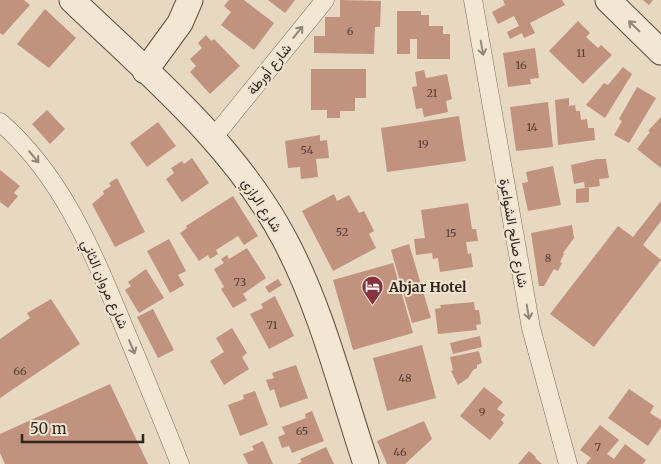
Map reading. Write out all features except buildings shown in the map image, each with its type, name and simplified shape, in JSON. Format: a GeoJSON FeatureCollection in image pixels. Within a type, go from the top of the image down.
{"type":"FeatureCollection","features":[{"type":"Feature","properties":{"kind":"street","name":"شارع الرازي"},"geometry":{"type":"LineString","coordinates":[[72,0],[213,138],[248,182],[285,240],[312,299],[366,464]]}},
{"type":"Feature","properties":{"kind":"street","name":"شارع أورطة"},"geometry":{"type":"LineString","coordinates":[[213,138],[325,0]]}},
{"type":"Feature","properties":{"kind":"street","name":"شارع صالح الشواعرة"},"geometry":{"type":"LineString","coordinates":[[473,0],[531,328],[568,464]]}},
{"type":"Feature","properties":{"kind":"street"},"geometry":{"type":"LineString","coordinates":[[608,0],[661,52]]}},
{"type":"Feature","properties":{"kind":"street"},"geometry":{"type":"LineString","coordinates":[[139,65],[180,23],[189,2]]}},
{"type":"Feature","properties":{"kind":"street","name":"شارع مروان الثاني"},"geometry":{"type":"LineString","coordinates":[[0,122],[34,156],[70,207],[108,288],[180,464]]}},
{"type":"Feature","properties":{"kind":"place","name":"Abjar Hotel"},"geometry":{"type":"Point","coordinates":[373,306]}}]}
